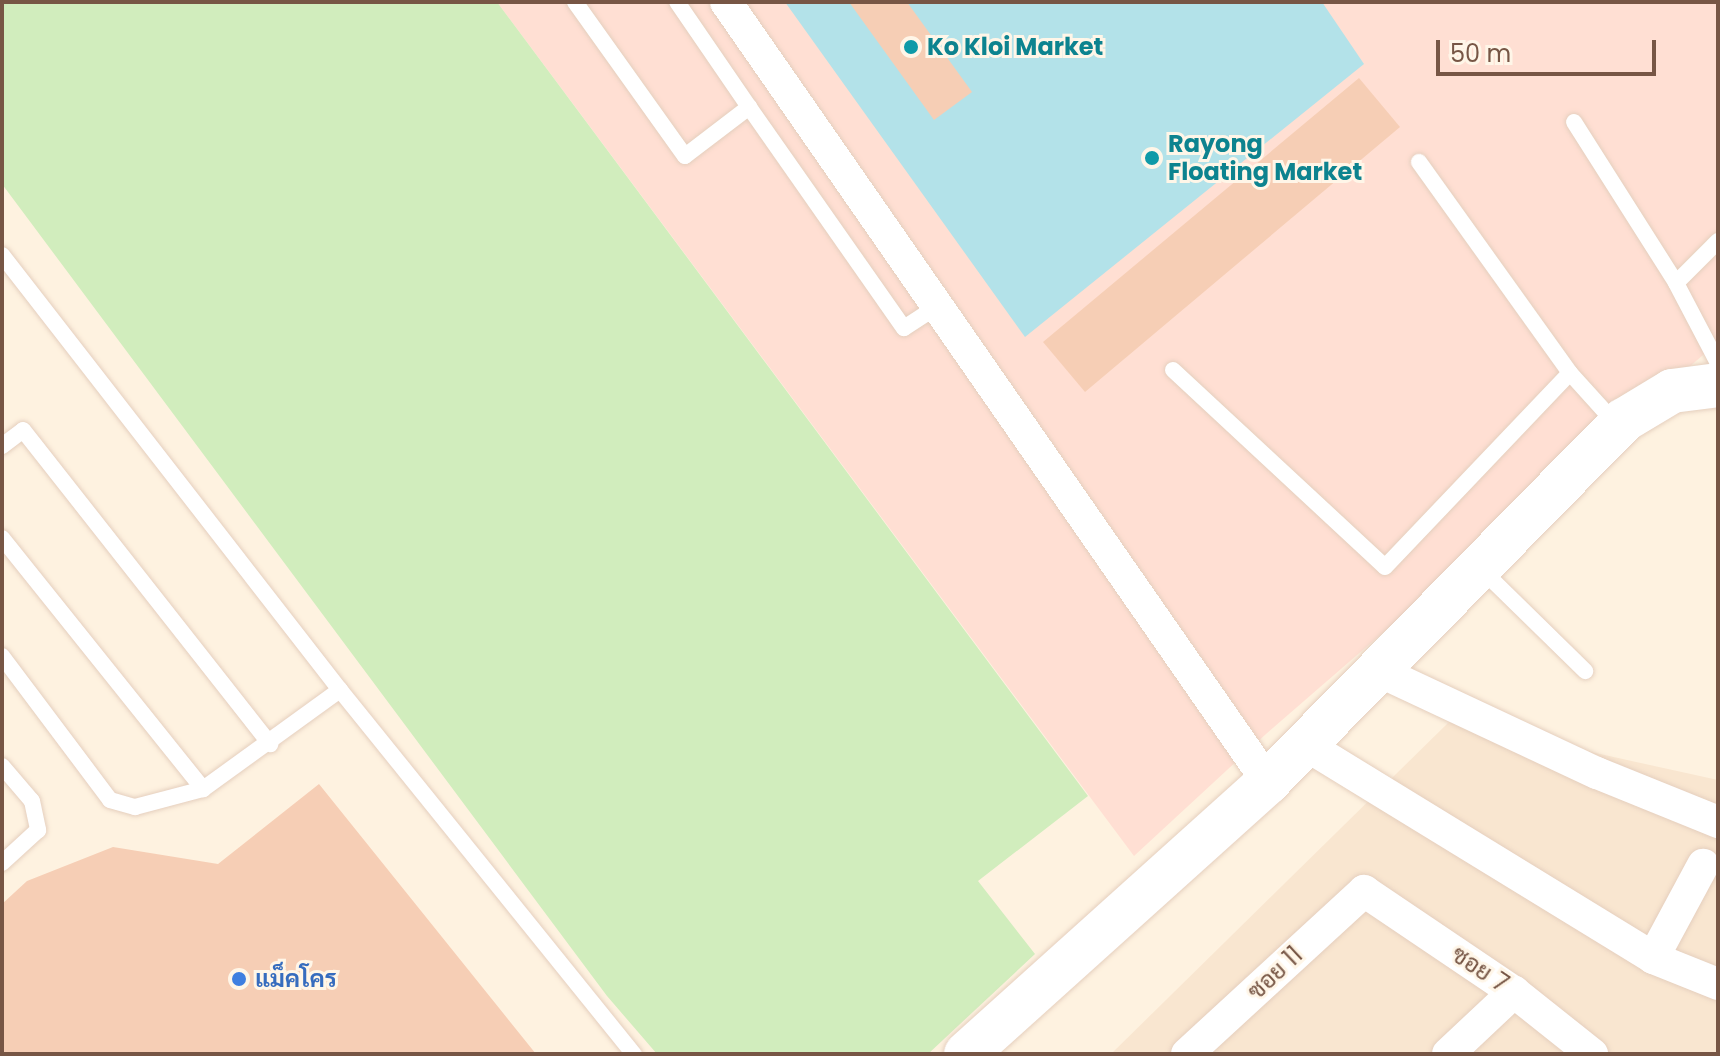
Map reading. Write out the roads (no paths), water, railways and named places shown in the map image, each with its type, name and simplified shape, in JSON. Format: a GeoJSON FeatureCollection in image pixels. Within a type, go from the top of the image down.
{"type":"FeatureCollection","features":[{"type":"Feature","properties":{"kind":"street"},"geometry":{"type":"LineString","coordinates":[[726,2],[1268,782]]}},
{"type":"Feature","properties":{"kind":"street"},"geometry":{"type":"LineString","coordinates":[[966,1054],[1268,782],[1381,672],[1618,426],[1646,403],[1672,391],[1718,385]]}},
{"type":"Feature","properties":{"kind":"street"},"geometry":{"type":"LineString","coordinates":[[1381,672],[1597,773],[1718,822]]}},
{"type":"Feature","properties":{"kind":"street"},"geometry":{"type":"LineString","coordinates":[[1306,745],[1653,958],[1718,984]]}},
{"type":"Feature","properties":{"kind":"street"},"geometry":{"type":"LineString","coordinates":[[1653,958],[1703,865]]}},
{"type":"Feature","properties":{"kind":"street","name":"ซอย 7"},"geometry":{"type":"LineString","coordinates":[[1364,891],[1514,992],[1592,1054]]}},
{"type":"Feature","properties":{"kind":"street","name":"ซอย 11"},"geometry":{"type":"LineString","coordinates":[[1187,1054],[1364,891]]}},
{"type":"Feature","properties":{"kind":"street"},"geometry":{"type":"LineString","coordinates":[[1448,1054],[1514,992]]}},
{"type":"Feature","properties":{"kind":"lane"},"geometry":{"type":"LineString","coordinates":[[575,2],[685,156],[749,107]]}},
{"type":"Feature","properties":{"kind":"lane"},"geometry":{"type":"LineString","coordinates":[[677,2],[904,328],[936,307]]}},
{"type":"Feature","properties":{"kind":"lane"},"geometry":{"type":"LineString","coordinates":[[1574,122],[1676,283],[1718,363]]}},
{"type":"Feature","properties":{"kind":"lane"},"geometry":{"type":"LineString","coordinates":[[1419,162],[1570,373],[1618,426]]}},
{"type":"Feature","properties":{"kind":"lane"},"geometry":{"type":"LineString","coordinates":[[1676,283],[1718,241]]}},
{"type":"Feature","properties":{"kind":"lane"},"geometry":{"type":"LineString","coordinates":[[2,255],[340,690],[634,1054]]}},
{"type":"Feature","properties":{"kind":"lane"},"geometry":{"type":"LineString","coordinates":[[1173,370],[1385,567],[1570,373]]}},
{"type":"Feature","properties":{"kind":"lane"},"geometry":{"type":"LineString","coordinates":[[2,446],[23,430],[270,744]]}},
{"type":"Feature","properties":{"kind":"lane"},"geometry":{"type":"LineString","coordinates":[[2,538],[203,789]]}},
{"type":"Feature","properties":{"kind":"lane"},"geometry":{"type":"LineString","coordinates":[[1481,569],[1585,671]]}},
{"type":"Feature","properties":{"kind":"lane"},"geometry":{"type":"LineString","coordinates":[[2,656],[110,800],[135,807],[203,789],[270,744],[340,690]]}},
{"type":"Feature","properties":{"kind":"lane"},"geometry":{"type":"LineString","coordinates":[[2,766],[32,801],[38,830],[2,863]]}},
{"type":"Feature","properties":{"kind":"water"},"geometry":{"type":"Polygon","coordinates":[[[785,2],[1322,2],[1364,64],[1025,337],[785,2]]]}},
{"type":"Feature","properties":{"kind":"place","name":"Ko Kloi Market"},"geometry":{"type":"Point","coordinates":[911,47]}},
{"type":"Feature","properties":{"kind":"place","name":"Rayong Floating Market"},"geometry":{"type":"Point","coordinates":[1152,158]}},
{"type":"Feature","properties":{"kind":"place","name":"แม็คโคร"},"geometry":{"type":"Point","coordinates":[239,979]}}]}
